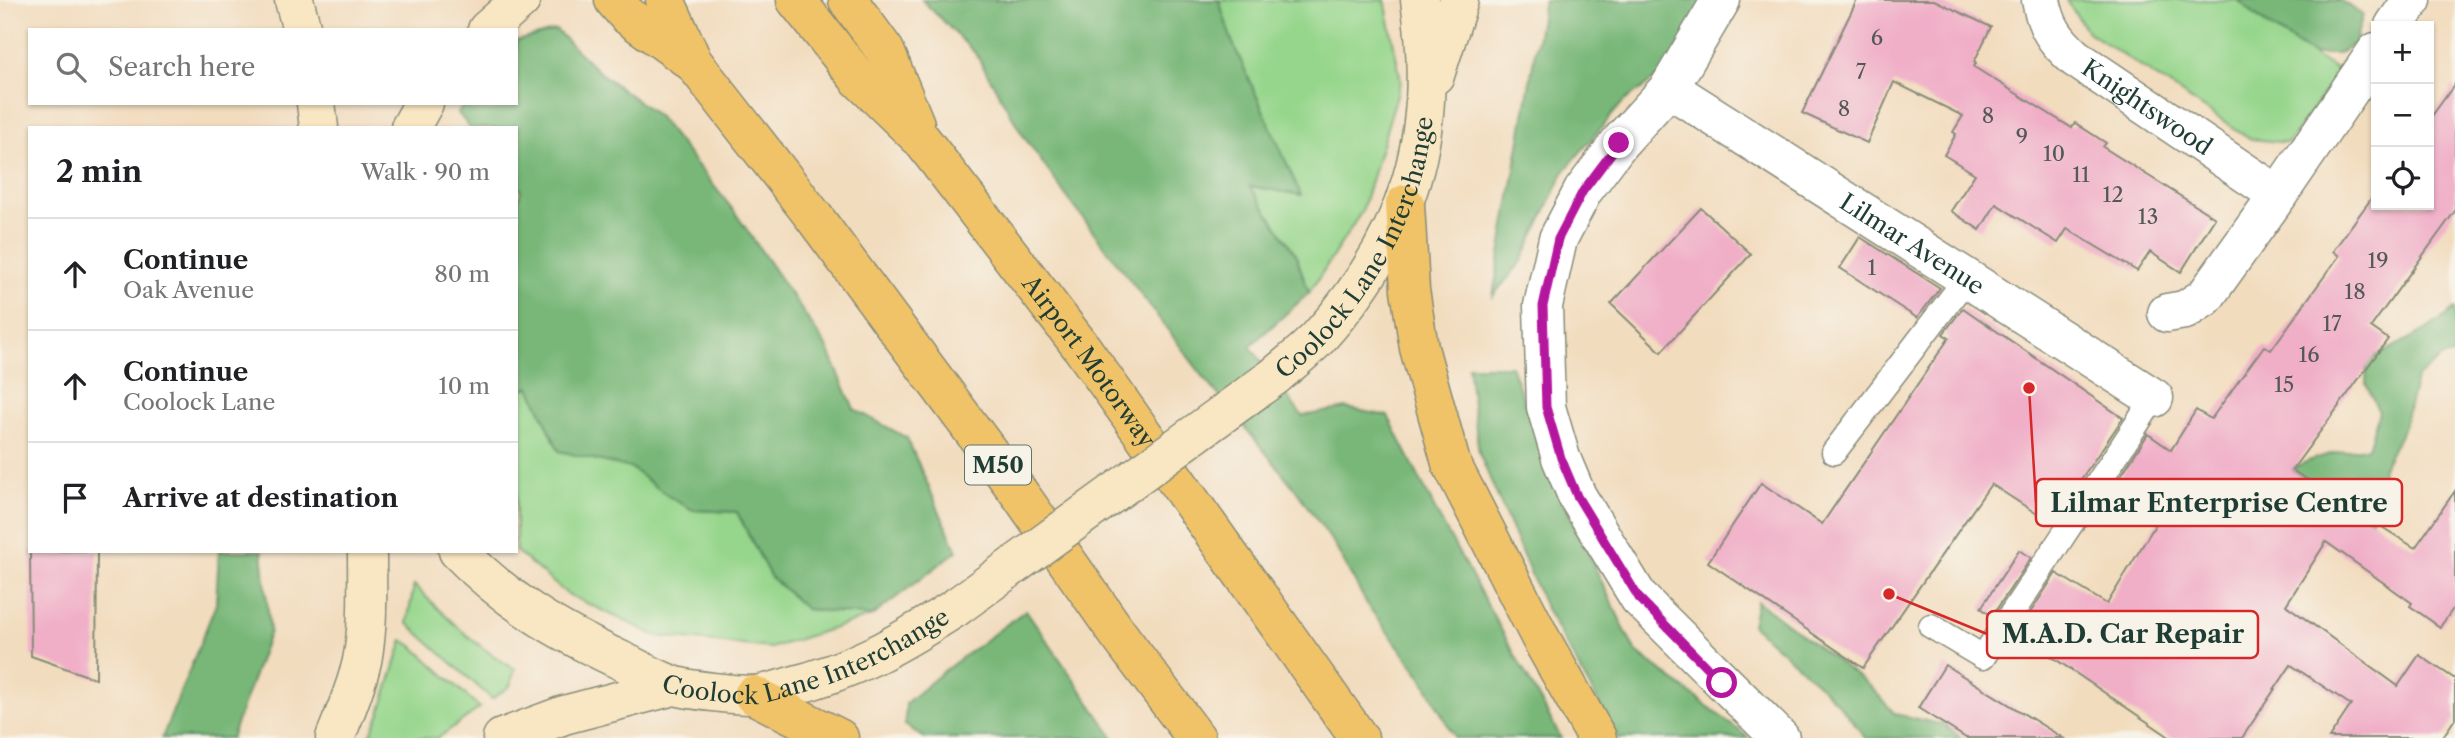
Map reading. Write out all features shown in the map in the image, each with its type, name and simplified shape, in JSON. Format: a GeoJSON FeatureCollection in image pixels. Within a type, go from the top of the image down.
{"type":"FeatureCollection","features":[{"type":"Feature","properties":{"kind":"highway"},"geometry":{"type":"LineString","coordinates":[[614,0],[627,15],[693,62]]}},
{"type":"Feature","properties":{"kind":"highway","name":"M50"},"geometry":{"type":"LineString","coordinates":[[665,0],[693,62],[822,228],[1196,738]]}},
{"type":"Feature","properties":{"kind":"highway","name":"Airport Motorway"},"geometry":{"type":"LineString","coordinates":[[796,0],[858,78],[921,139],[1082,348],[1359,738]]}},
{"type":"Feature","properties":{"kind":"highway"},"geometry":{"type":"LineString","coordinates":[[848,0],[885,51],[921,139]]}},
{"type":"Feature","properties":{"kind":"highway"},"geometry":{"type":"LineString","coordinates":[[1405,204],[1410,290],[1419,348],[1451,463],[1540,637],[1597,738]]}},
{"type":"Feature","properties":{"kind":"highway"},"geometry":{"type":"LineString","coordinates":[[754,695],[839,738]]}},
{"type":"Feature","properties":{"kind":"main road"},"geometry":{"type":"LineString","coordinates":[[294,0],[301,28]]}},
{"type":"Feature","properties":{"kind":"main road"},"geometry":{"type":"LineString","coordinates":[[489,28],[521,0]]}},
{"type":"Feature","properties":{"kind":"main road","name":"Coolock Lane Interchange"},"geometry":{"type":"LineString","coordinates":[[460,553],[486,579],[553,627],[674,686],[754,695],[814,681],[862,663],[910,637],[955,608],[1275,376],[1318,338],[1357,289],[1384,246],[1405,204],[1418,158],[1426,103],[1426,38],[1420,0]]}},
{"type":"Feature","properties":{"kind":"main road"},"geometry":{"type":"LineString","coordinates":[[1426,103],[1459,0]]}},
{"type":"Feature","properties":{"kind":"main road"},"geometry":{"type":"LineString","coordinates":[[316,105],[319,126]]}},
{"type":"Feature","properties":{"kind":"main road"},"geometry":{"type":"LineString","coordinates":[[411,126],[423,105]]}},
{"type":"Feature","properties":{"kind":"main road"},"geometry":{"type":"LineString","coordinates":[[335,738],[351,701],[362,660],[367,620],[368,553]]}},
{"type":"Feature","properties":{"kind":"main road"},"geometry":{"type":"LineString","coordinates":[[502,738],[564,715],[674,686]]}},
{"type":"Feature","properties":{"kind":"street"},"geometry":{"type":"LineString","coordinates":[[1721,0],[1670,89],[1619,143],[1583,191],[1558,239],[1543,306],[1546,407],[1561,458],[1577,496],[1639,598],[1780,738]]}},
{"type":"Feature","properties":{"kind":"street","name":"Knightswood"},"geometry":{"type":"LineString","coordinates":[[2041,0],[2045,22],[2060,45],[2277,195]]}},
{"type":"Feature","properties":{"kind":"street"},"geometry":{"type":"LineString","coordinates":[[2397,21],[2412,0]]}},
{"type":"Feature","properties":{"kind":"street"},"geometry":{"type":"LineString","coordinates":[[2167,313],[2185,310],[2205,297],[2371,59]]}},
{"type":"Feature","properties":{"kind":"street","name":"Lilmar Avenue"},"geometry":{"type":"LineString","coordinates":[[1670,89],[2154,398]]}},
{"type":"Feature","properties":{"kind":"lane"},"geometry":{"type":"LineString","coordinates":[[1834,452],[1966,279]]}},
{"type":"Feature","properties":{"kind":"lane"},"geometry":{"type":"LineString","coordinates":[[1931,626],[1983,657],[2154,398]]}},
{"type":"Feature","properties":{"kind":"green space"},"geometry":{"type":"Polygon","coordinates":[[[922,0],[1219,0],[1231,39],[1301,195],[1250,186],[1295,253],[1309,293],[1250,346],[1302,416],[1346,408],[1388,416],[1441,521],[1561,738],[1455,738],[1421,676],[1368,606],[1334,544],[1293,486],[1202,375],[1064,193],[1022,134],[976,54],[922,0]]]}},
{"type":"Feature","properties":{"kind":"green space"},"geometry":{"type":"Polygon","coordinates":[[[1219,0],[1385,0],[1401,81],[1362,211],[1309,293],[1295,253],[1249,186],[1300,195],[1231,39],[1219,0]]]}},
{"type":"Feature","properties":{"kind":"green space"},"geometry":{"type":"Polygon","coordinates":[[[1544,0],[1714,0],[1689,55],[1623,102],[1565,170],[1522,261],[1493,296],[1544,0]]]}},
{"type":"Feature","properties":{"kind":"green space"},"geometry":{"type":"Polygon","coordinates":[[[2066,0],[2238,0],[2268,26],[2340,72],[2288,143],[2251,139],[2088,32],[2066,0]]]}},
{"type":"Feature","properties":{"kind":"green space"},"geometry":{"type":"Polygon","coordinates":[[[2238,0],[2339,0],[2363,14],[2355,43],[2338,54],[2313,54],[2268,25],[2238,0]]]}},
{"type":"Feature","properties":{"kind":"green space"},"geometry":{"type":"Polygon","coordinates":[[[556,30],[600,73],[658,116],[734,211],[827,347],[854,409],[907,438],[957,551],[872,616],[806,609],[770,576],[737,512],[693,510],[668,496],[631,468],[559,451],[530,387],[518,390],[518,200],[521,190],[518,187],[518,126],[468,126],[458,113],[464,105],[518,105],[518,40],[556,30]]]}},
{"type":"Feature","properties":{"kind":"green space"},"geometry":{"type":"Polygon","coordinates":[[[2455,309],[2455,355],[2442,357],[2416,379],[2403,429],[2382,469],[2378,504],[2366,529],[2349,533],[2348,505],[2291,469],[2328,455],[2368,448],[2379,412],[2366,384],[2367,361],[2426,330],[2455,309]]]}},
{"type":"Feature","properties":{"kind":"green space"},"geometry":{"type":"Polygon","coordinates":[[[1468,366],[1511,366],[1559,493],[1635,651],[1749,738],[1618,738],[1544,605],[1479,453],[1468,366]]]}},
{"type":"Feature","properties":{"kind":"green space"},"geometry":{"type":"Polygon","coordinates":[[[530,386],[559,451],[631,468],[668,496],[693,510],[737,512],[770,576],[806,609],[872,616],[771,648],[657,636],[567,594],[518,553],[518,390],[530,386]]]}},
{"type":"Feature","properties":{"kind":"green space"},"geometry":{"type":"Polygon","coordinates":[[[219,553],[262,553],[270,631],[231,738],[162,738],[216,604],[219,553]]]}},
{"type":"Feature","properties":{"kind":"green space"},"geometry":{"type":"Polygon","coordinates":[[[414,585],[475,641],[515,669],[510,686],[492,699],[407,623],[414,585]]]}},
{"type":"Feature","properties":{"kind":"green space"},"geometry":{"type":"Polygon","coordinates":[[[1757,601],[1870,686],[1895,714],[1944,725],[1961,738],[1865,738],[1827,692],[1752,625],[1757,601]]]}},
{"type":"Feature","properties":{"kind":"green space"},"geometry":{"type":"Polygon","coordinates":[[[1026,610],[1114,738],[925,738],[905,725],[906,703],[1026,610]]]}},
{"type":"Feature","properties":{"kind":"green space"},"geometry":{"type":"Polygon","coordinates":[[[403,640],[480,708],[438,738],[369,738],[380,713],[403,640]]]}},
{"type":"Feature","properties":{"kind":"building"},"geometry":{"type":"Polygon","coordinates":[[[1857,0],[1934,0],[1991,27],[1974,67],[2072,128],[2075,123],[2106,143],[2103,147],[2215,218],[2181,272],[2150,252],[2137,271],[2067,229],[2058,243],[1996,204],[1980,230],[1951,211],[1975,174],[1944,155],[1963,116],[1894,82],[1867,143],[1802,113],[1857,0]]]}},
{"type":"Feature","properties":{"kind":"building"},"geometry":{"type":"Polygon","coordinates":[[[2455,84],[2455,211],[2371,327],[2388,339],[2292,470],[2415,548],[2455,491],[2455,606],[2440,627],[2410,606],[2412,603],[2326,542],[2286,605],[2398,686],[2419,655],[2455,679],[2455,719],[2442,738],[2329,738],[2351,705],[2291,665],[2242,738],[2171,738],[2017,633],[2056,573],[2107,604],[2163,512],[2116,483],[2148,434],[2171,450],[2196,410],[2211,419],[2264,346],[2271,350],[2339,256],[2333,251],[2371,199],[2371,210],[2434,210],[2434,113],[2455,84]]]}},
{"type":"Feature","properties":{"kind":"building"},"geometry":{"type":"Polygon","coordinates":[[[1701,208],[1751,254],[1661,352],[1611,304],[1701,208]]]}},
{"type":"Feature","properties":{"kind":"building"},"geometry":{"type":"Polygon","coordinates":[[[1860,237],[1940,288],[1917,318],[1840,268],[1860,237]]]}},
{"type":"Feature","properties":{"kind":"building"},"geometry":{"type":"Polygon","coordinates":[[[1963,308],[2123,418],[2051,523],[1991,484],[1863,668],[1708,562],[1761,483],[1822,524],[1949,338],[1943,334],[1963,308]]]}},
{"type":"Feature","properties":{"kind":"building"},"geometry":{"type":"Polygon","coordinates":[[[2019,550],[2031,558],[1992,616],[1981,608],[2019,550]]]}},
{"type":"Feature","properties":{"kind":"building"},"geometry":{"type":"Polygon","coordinates":[[[30,553],[97,553],[96,679],[31,656],[30,553]]]}},
{"type":"Feature","properties":{"kind":"building"},"geometry":{"type":"Polygon","coordinates":[[[1945,665],[2063,738],[1966,738],[1918,708],[1945,665]]]}},
{"type":"Feature","properties":{"kind":"place","name":"Lilmar Enterprise Centre"},"geometry":{"type":"Point","coordinates":[2029,388]}},
{"type":"Feature","properties":{"kind":"place","name":"M.A.D. Car Repair"},"geometry":{"type":"Point","coordinates":[1889,594]}},
{"type":"Feature","properties":{"kind":"route"},"geometry":{"type":"LineString","coordinates":[[1619,143],[1583,191],[1558,239],[1543,306],[1546,407],[1561,458],[1577,496],[1639,598],[1722,683]]}}]}
